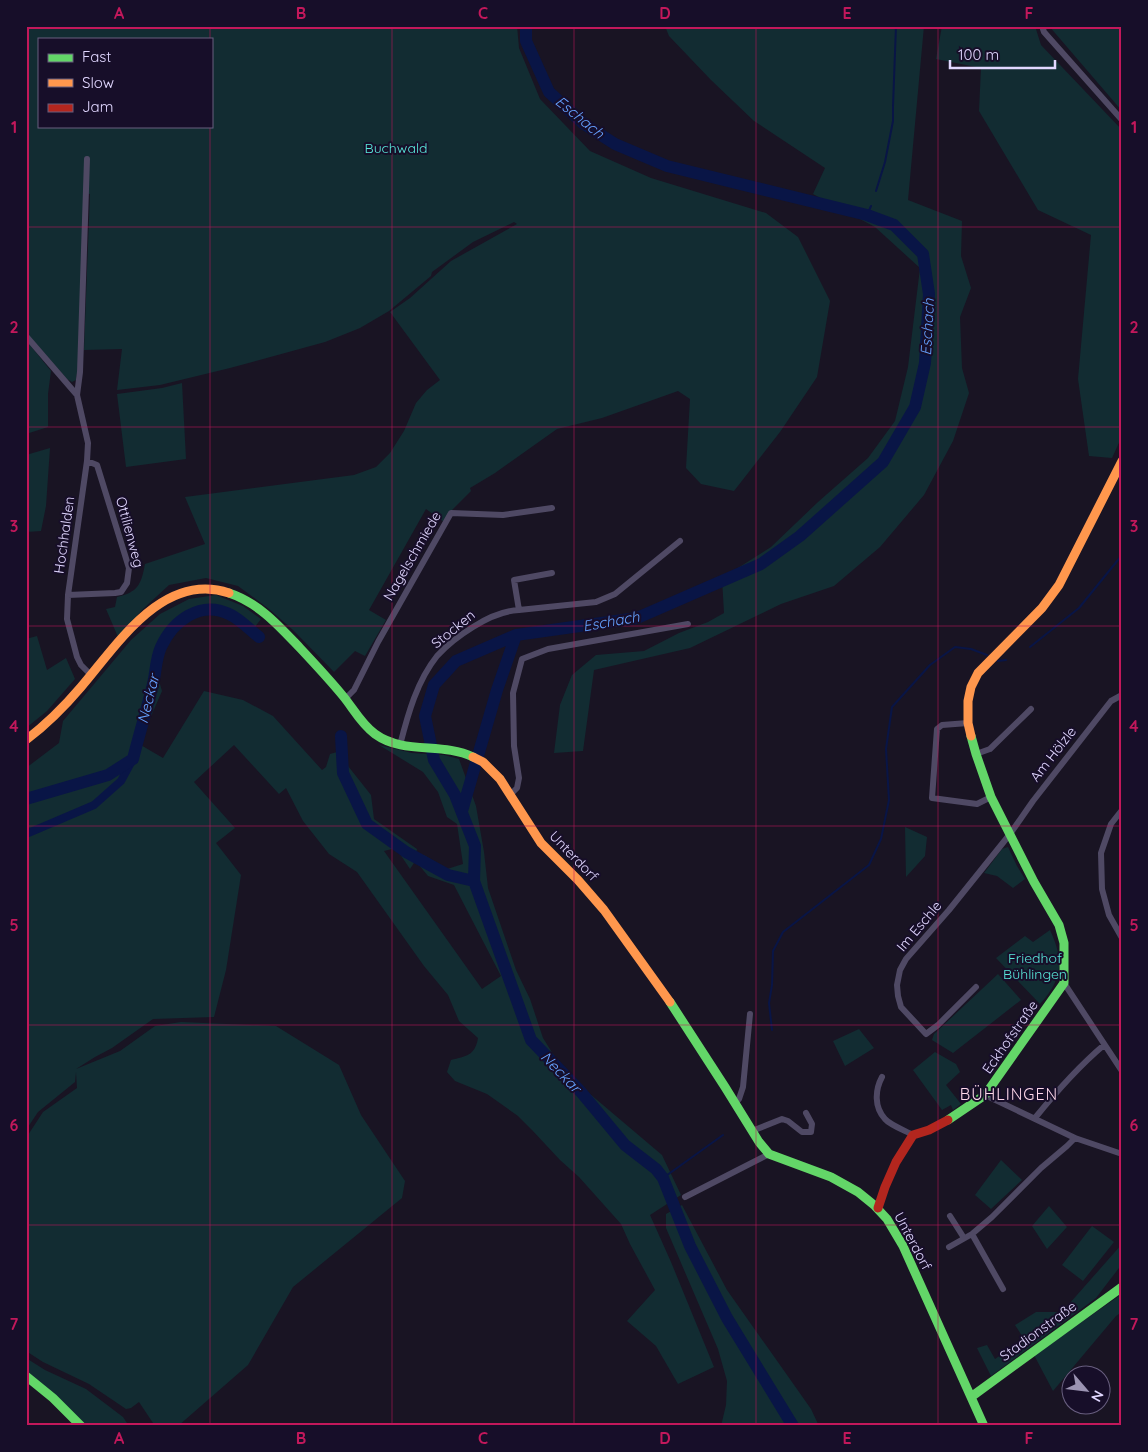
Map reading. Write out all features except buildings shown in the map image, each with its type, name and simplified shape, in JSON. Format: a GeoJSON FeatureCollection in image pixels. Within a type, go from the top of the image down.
{"type":"FeatureCollection","features":[{"type":"Feature","properties":{"kind":"street"},"geometry":{"type":"LineString","coordinates":[[1042,26],[1044,32],[1122,120]]}},
{"type":"Feature","properties":{"kind":"street"},"geometry":{"type":"LineString","coordinates":[[77,394],[80,372],[87,159]]}},
{"type":"Feature","properties":{"kind":"street"},"geometry":{"type":"LineString","coordinates":[[26,336],[77,394]]}},
{"type":"Feature","properties":{"kind":"street","name":"Hochhalden"},"geometry":{"type":"LineString","coordinates":[[77,394],[88,443],[68,595],[68,619],[77,657],[81,665],[91,676]]}},
{"type":"Feature","properties":{"kind":"street","name":"Ottilienweg"},"geometry":{"type":"LineString","coordinates":[[68,595],[121,592],[129,577],[127,559],[97,465],[87,461]]}},
{"type":"Feature","properties":{"kind":"street"},"geometry":{"type":"LineString","coordinates":[[1122,461],[1059,585],[1042,608],[978,674],[971,687],[968,701],[968,723],[976,754],[991,797],[1058,925],[1064,943],[1064,983],[1122,1071]]}},
{"type":"Feature","properties":{"kind":"street","name":"Nagelschmiede"},"geometry":{"type":"LineString","coordinates":[[345,699],[354,690],[378,642],[451,513],[503,515],[552,508]]}},
{"type":"Feature","properties":{"kind":"street","name":"Stocken"},"geometry":{"type":"LineString","coordinates":[[400,745],[414,698],[425,674],[438,655],[458,637],[486,618],[509,610],[596,602],[615,594],[680,541]]}},
{"type":"Feature","properties":{"kind":"street"},"geometry":{"type":"LineString","coordinates":[[519,610],[514,580],[552,573]]}},
{"type":"Feature","properties":{"kind":"street","name":"Unterdorf"},"geometry":{"type":"LineString","coordinates":[[26,740],[52,718],[123,638],[154,607],[173,596],[200,589],[227,592],[250,602],[266,614],[324,672],[362,722],[384,740],[400,745],[448,750],[475,757],[484,763],[499,776],[539,841],[590,892],[615,924],[675,1008],[752,1132],[769,1154],[832,1177],[858,1192],[878,1208],[887,1219],[903,1246],[984,1426]]}},
{"type":"Feature","properties":{"kind":"street"},"geometry":{"type":"LineString","coordinates":[[511,794],[517,788],[519,778],[514,746],[513,693],[522,659],[548,648],[688,624]]}},
{"type":"Feature","properties":{"kind":"street","name":"Am Hölzle"},"geometry":{"type":"LineString","coordinates":[[1010,834],[1033,801],[1111,701],[1122,695]]}},
{"type":"Feature","properties":{"kind":"street"},"geometry":{"type":"LineString","coordinates":[[976,754],[990,749],[1031,709]]}},
{"type":"Feature","properties":{"kind":"street"},"geometry":{"type":"LineString","coordinates":[[968,723],[942,725],[937,729],[932,798],[977,804],[991,797]]}},
{"type":"Feature","properties":{"kind":"street"},"geometry":{"type":"LineString","coordinates":[[1122,810],[1112,824],[1101,853],[1102,889],[1110,915],[1122,938]]}},
{"type":"Feature","properties":{"kind":"street","name":"Im Eschle"},"geometry":{"type":"LineString","coordinates":[[976,987],[938,1025],[926,1034],[901,1007],[897,985],[900,970],[906,959],[1010,834]]}},
{"type":"Feature","properties":{"kind":"street","name":"Eckhofstraße"},"geometry":{"type":"LineString","coordinates":[[913,1135],[929,1130],[949,1119],[985,1095],[1064,983]]}},
{"type":"Feature","properties":{"kind":"street"},"geometry":{"type":"LineString","coordinates":[[735,1104],[743,1087],[750,1014]]}},
{"type":"Feature","properties":{"kind":"street"},"geometry":{"type":"LineString","coordinates":[[1035,1118],[1085,1061],[1104,1045]]}},
{"type":"Feature","properties":{"kind":"street"},"geometry":{"type":"LineString","coordinates":[[878,1208],[884,1187],[896,1162],[913,1135],[885,1119],[878,1107],[877,1087],[882,1077]]}},
{"type":"Feature","properties":{"kind":"street"},"geometry":{"type":"LineString","coordinates":[[985,1095],[1074,1138],[1122,1154]]}},
{"type":"Feature","properties":{"kind":"street"},"geometry":{"type":"LineString","coordinates":[[752,1132],[782,1119],[788,1121],[802,1132],[811,1132],[812,1124],[806,1113]]}},
{"type":"Feature","properties":{"kind":"street"},"geometry":{"type":"LineString","coordinates":[[949,1247],[972,1234],[992,1217],[1074,1138]]}},
{"type":"Feature","properties":{"kind":"street"},"geometry":{"type":"LineString","coordinates":[[685,1197],[769,1154]]}},
{"type":"Feature","properties":{"kind":"street"},"geometry":{"type":"LineString","coordinates":[[950,1216],[964,1238]]}},
{"type":"Feature","properties":{"kind":"street"},"geometry":{"type":"LineString","coordinates":[[972,1234],[1003,1288]]}},
{"type":"Feature","properties":{"kind":"street","name":"Stadionstraße"},"geometry":{"type":"LineString","coordinates":[[971,1397],[1122,1287]]}},
{"type":"Feature","properties":{"kind":"street"},"geometry":{"type":"LineString","coordinates":[[26,1376],[53,1398],[81,1426]]}},
{"type":"Feature","properties":{"kind":"green space","name":"Buchwald"},"geometry":{"type":"Polygon","coordinates":[[[26,26],[517,26],[519,48],[540,99],[590,151],[651,178],[766,213],[798,237],[830,301],[817,377],[780,432],[734,491],[701,484],[686,468],[690,399],[678,391],[602,418],[557,429],[495,473],[470,488],[471,491],[451,511],[444,522],[426,509],[369,610],[386,620],[365,656],[355,651],[334,672],[293,630],[238,586],[206,578],[169,585],[143,609],[118,637],[106,609],[115,607],[117,597],[134,590],[140,582],[145,564],[205,544],[185,497],[354,475],[376,467],[390,453],[404,431],[416,403],[427,390],[440,380],[390,312],[410,298],[451,261],[517,224],[514,222],[473,242],[432,272],[431,276],[389,311],[360,328],[325,342],[230,368],[160,385],[117,390],[122,349],[84,350],[90,194],[85,193],[79,358],[76,380],[72,382],[67,379],[26,332],[26,26]]]}},
{"type":"Feature","properties":{"kind":"green space"},"geometry":{"type":"Polygon","coordinates":[[[665,26],[924,26],[908,200],[962,221],[961,256],[971,288],[960,317],[962,368],[969,393],[953,441],[924,495],[880,547],[834,586],[781,604],[690,648],[594,670],[583,751],[554,753],[560,705],[572,675],[596,655],[644,651],[724,613],[722,578],[771,547],[868,458],[895,421],[908,367],[920,268],[875,227],[813,194],[825,168],[754,121],[669,36],[665,26]]]}},
{"type":"Feature","properties":{"kind":"green space"},"geometry":{"type":"Polygon","coordinates":[[[942,26],[1035,26],[1041,45],[1122,130],[1122,436],[1112,458],[1089,456],[1078,379],[1091,235],[1038,210],[979,111],[981,68],[936,59],[942,26]]]}},
{"type":"Feature","properties":{"kind":"green space"},"geometry":{"type":"Polygon","coordinates":[[[1049,26],[1122,26],[1122,111],[1049,26]]]}},
{"type":"Feature","properties":{"kind":"green space"},"geometry":{"type":"Polygon","coordinates":[[[26,340],[51,371],[48,394],[48,427],[26,434],[26,340]]]}},
{"type":"Feature","properties":{"kind":"green space"},"geometry":{"type":"Polygon","coordinates":[[[182,383],[186,459],[126,467],[117,394],[162,388],[182,383]]]}},
{"type":"Feature","properties":{"kind":"green space"},"geometry":{"type":"Polygon","coordinates":[[[50,448],[46,506],[41,531],[26,532],[26,455],[50,448]]]}},
{"type":"Feature","properties":{"kind":"green space"},"geometry":{"type":"Polygon","coordinates":[[[216,595],[243,606],[261,619],[251,632],[237,621],[218,611],[197,613],[177,627],[166,641],[157,674],[162,691],[139,744],[163,758],[204,691],[243,700],[273,716],[322,770],[326,767],[330,754],[341,751],[348,766],[371,795],[374,819],[417,849],[414,863],[410,869],[396,848],[384,851],[482,989],[501,976],[454,885],[428,876],[419,865],[424,855],[447,869],[463,864],[457,824],[447,817],[438,792],[423,772],[379,745],[412,753],[444,755],[459,759],[476,806],[488,888],[516,970],[530,999],[543,1038],[558,1062],[590,1094],[662,1155],[681,1195],[650,1215],[714,1367],[678,1384],[656,1346],[627,1321],[655,1290],[621,1224],[579,1177],[518,1116],[487,1094],[455,1081],[447,1072],[451,1060],[472,1052],[478,1038],[459,1021],[448,995],[424,966],[357,872],[329,854],[303,821],[286,788],[279,794],[234,745],[194,782],[235,828],[216,843],[241,875],[226,970],[214,1017],[153,1019],[112,1048],[76,1069],[120,1051],[155,1026],[181,1022],[276,1026],[339,1065],[361,1115],[405,1181],[402,1198],[293,1287],[248,1365],[178,1426],[155,1426],[139,1402],[126,1409],[89,1384],[43,1362],[26,1351],[26,1138],[43,1112],[77,1088],[76,1072],[75,1082],[38,1112],[26,1130],[26,768],[59,743],[63,721],[131,640],[160,614],[189,599],[216,595]]]}},
{"type":"Feature","properties":{"kind":"green space"},"geometry":{"type":"Polygon","coordinates":[[[37,636],[47,670],[66,658],[75,679],[47,711],[26,728],[26,639],[37,636]]]}},
{"type":"Feature","properties":{"kind":"green space"},"geometry":{"type":"Polygon","coordinates":[[[905,827],[927,837],[925,856],[906,877],[905,827]]]}},
{"type":"Feature","properties":{"kind":"green space"},"geometry":{"type":"Polygon","coordinates":[[[1008,847],[1025,879],[1013,888],[997,876],[984,873],[1002,849],[1008,847]]]}},
{"type":"Feature","properties":{"kind":"green space","name":"Friedhof Bühlingen"},"geometry":{"type":"Polygon","coordinates":[[[1050,930],[1058,951],[1059,969],[1053,986],[1040,1004],[996,958],[1025,936],[1033,942],[1050,930]]]}},
{"type":"Feature","properties":{"kind":"green space"},"geometry":{"type":"Polygon","coordinates":[[[998,974],[1021,1000],[953,1053],[932,1040],[934,1034],[998,974]]]}},
{"type":"Feature","properties":{"kind":"green space"},"geometry":{"type":"Polygon","coordinates":[[[859,1029],[874,1048],[845,1066],[833,1041],[859,1029]]]}},
{"type":"Feature","properties":{"kind":"green space"},"geometry":{"type":"Polygon","coordinates":[[[935,1052],[956,1064],[960,1072],[946,1085],[961,1104],[953,1110],[951,1105],[942,1110],[913,1070],[935,1052]]]}},
{"type":"Feature","properties":{"kind":"green space"},"geometry":{"type":"Polygon","coordinates":[[[1001,1160],[1022,1180],[991,1209],[975,1195],[1001,1160]]]}},
{"type":"Feature","properties":{"kind":"green space"},"geometry":{"type":"Polygon","coordinates":[[[682,1205],[727,1290],[811,1409],[819,1426],[721,1426],[726,1405],[727,1381],[718,1349],[666,1228],[666,1214],[682,1205]]]}},
{"type":"Feature","properties":{"kind":"green space"},"geometry":{"type":"Polygon","coordinates":[[[1049,1206],[1067,1227],[1047,1249],[1032,1226],[1049,1206]]]}},
{"type":"Feature","properties":{"kind":"green space"},"geometry":{"type":"Polygon","coordinates":[[[1092,1226],[1114,1242],[1083,1281],[1062,1265],[1092,1226]]]}},
{"type":"Feature","properties":{"kind":"green space"},"geometry":{"type":"Polygon","coordinates":[[[1122,1244],[1122,1264],[1096,1298],[991,1376],[977,1348],[987,1345],[995,1359],[1024,1339],[1015,1325],[1036,1312],[1062,1312],[1122,1244]]]}},
{"type":"Feature","properties":{"kind":"green space"},"geometry":{"type":"Polygon","coordinates":[[[1122,1294],[1122,1312],[1116,1316],[1076,1364],[1060,1364],[1060,1383],[1053,1391],[1034,1355],[1122,1294]]]}},
{"type":"Feature","properties":{"kind":"green space"},"geometry":{"type":"Polygon","coordinates":[[[26,1358],[45,1370],[86,1389],[123,1417],[129,1426],[87,1426],[26,1370],[26,1358]]]}},
{"type":"Feature","properties":{"kind":"waterway","name":"Eschach"},"geometry":{"type":"LineString","coordinates":[[474,881],[475,846],[455,795],[434,760],[425,716],[434,685],[456,661],[516,635],[637,618],[761,564],[800,536],[883,462],[915,407],[925,363],[929,294],[923,254],[894,225],[867,215],[667,166],[615,144],[584,124],[549,92],[526,41],[526,26]]}},
{"type":"Feature","properties":{"kind":"waterway"},"geometry":{"type":"LineString","coordinates":[[876,191],[885,162],[893,121],[896,26]]}},
{"type":"Feature","properties":{"kind":"waterway"},"geometry":{"type":"LineString","coordinates":[[867,215],[871,206]]}},
{"type":"Feature","properties":{"kind":"waterway"},"geometry":{"type":"LineString","coordinates":[[1030,647],[1079,608],[1122,555]]}},
{"type":"Feature","properties":{"kind":"waterway","name":"Neckar"},"geometry":{"type":"LineString","coordinates":[[26,799],[108,775],[133,759],[159,652],[166,638],[180,621],[198,611],[218,610],[237,619],[259,637]]}},
{"type":"Feature","properties":{"kind":"waterway","name":"Eschach"},"geometry":{"type":"LineString","coordinates":[[462,811],[497,690],[516,635]]}},
{"type":"Feature","properties":{"kind":"waterway"},"geometry":{"type":"LineString","coordinates":[[772,1030],[769,1003],[772,985],[773,951],[783,932],[869,865],[881,839],[889,800],[886,749],[892,707],[930,665],[955,647],[971,649],[987,655]]}},
{"type":"Feature","properties":{"kind":"waterway"},"geometry":{"type":"LineString","coordinates":[[998,661],[1006,660]]}},
{"type":"Feature","properties":{"kind":"waterway","name":"Neckar"},"geometry":{"type":"LineString","coordinates":[[341,736],[343,773],[367,824],[406,852],[448,875],[474,881],[531,1040],[581,1092],[625,1145],[656,1169],[663,1178],[690,1246],[727,1318],[793,1426]]}},
{"type":"Feature","properties":{"kind":"waterway"},"geometry":{"type":"LineString","coordinates":[[26,834],[94,805],[121,781],[133,759]]}},
{"type":"Feature","properties":{"kind":"waterway"},"geometry":{"type":"LineString","coordinates":[[663,1178],[723,1135]]}},
{"type":"Feature","properties":{"kind":"traffic: fast"},"geometry":{"type":"LineString","coordinates":[[229,593],[250,603],[276,624],[300,648],[343,696],[361,721],[375,734],[398,744],[449,750],[473,757]]}},
{"type":"Feature","properties":{"kind":"traffic: fast"},"geometry":{"type":"LineString","coordinates":[[948,1120],[985,1095],[1064,983],[1064,943],[1059,925],[1034,882],[991,797],[971,736]]}},
{"type":"Feature","properties":{"kind":"traffic: fast"},"geometry":{"type":"LineString","coordinates":[[670,1002],[759,1142],[769,1154],[831,1177],[858,1192],[887,1219],[903,1246],[984,1426]]}},
{"type":"Feature","properties":{"kind":"traffic: fast"},"geometry":{"type":"LineString","coordinates":[[971,1397],[1122,1287]]}},
{"type":"Feature","properties":{"kind":"traffic: fast"},"geometry":{"type":"LineString","coordinates":[[26,1376],[53,1398],[81,1426]]}},
{"type":"Feature","properties":{"kind":"traffic: slow"},"geometry":{"type":"LineString","coordinates":[[971,736],[968,723],[968,701],[971,687],[978,673],[1042,608],[1059,585],[1122,461]]}},
{"type":"Feature","properties":{"kind":"traffic: slow"},"geometry":{"type":"LineString","coordinates":[[26,740],[68,701],[126,633],[163,602],[183,592],[205,589],[229,593]]}},
{"type":"Feature","properties":{"kind":"traffic: slow"},"geometry":{"type":"LineString","coordinates":[[473,757],[483,762],[500,779],[541,843],[578,880],[604,910],[670,1002]]}},
{"type":"Feature","properties":{"kind":"traffic: jam"},"geometry":{"type":"LineString","coordinates":[[878,1208],[896,1162],[913,1135],[929,1130],[948,1120]]}},
{"type":"Feature","properties":{"kind":"district","name":"BÜHLINGEN"},"geometry":{"type":"Point","coordinates":[1009,1094]}}]}
